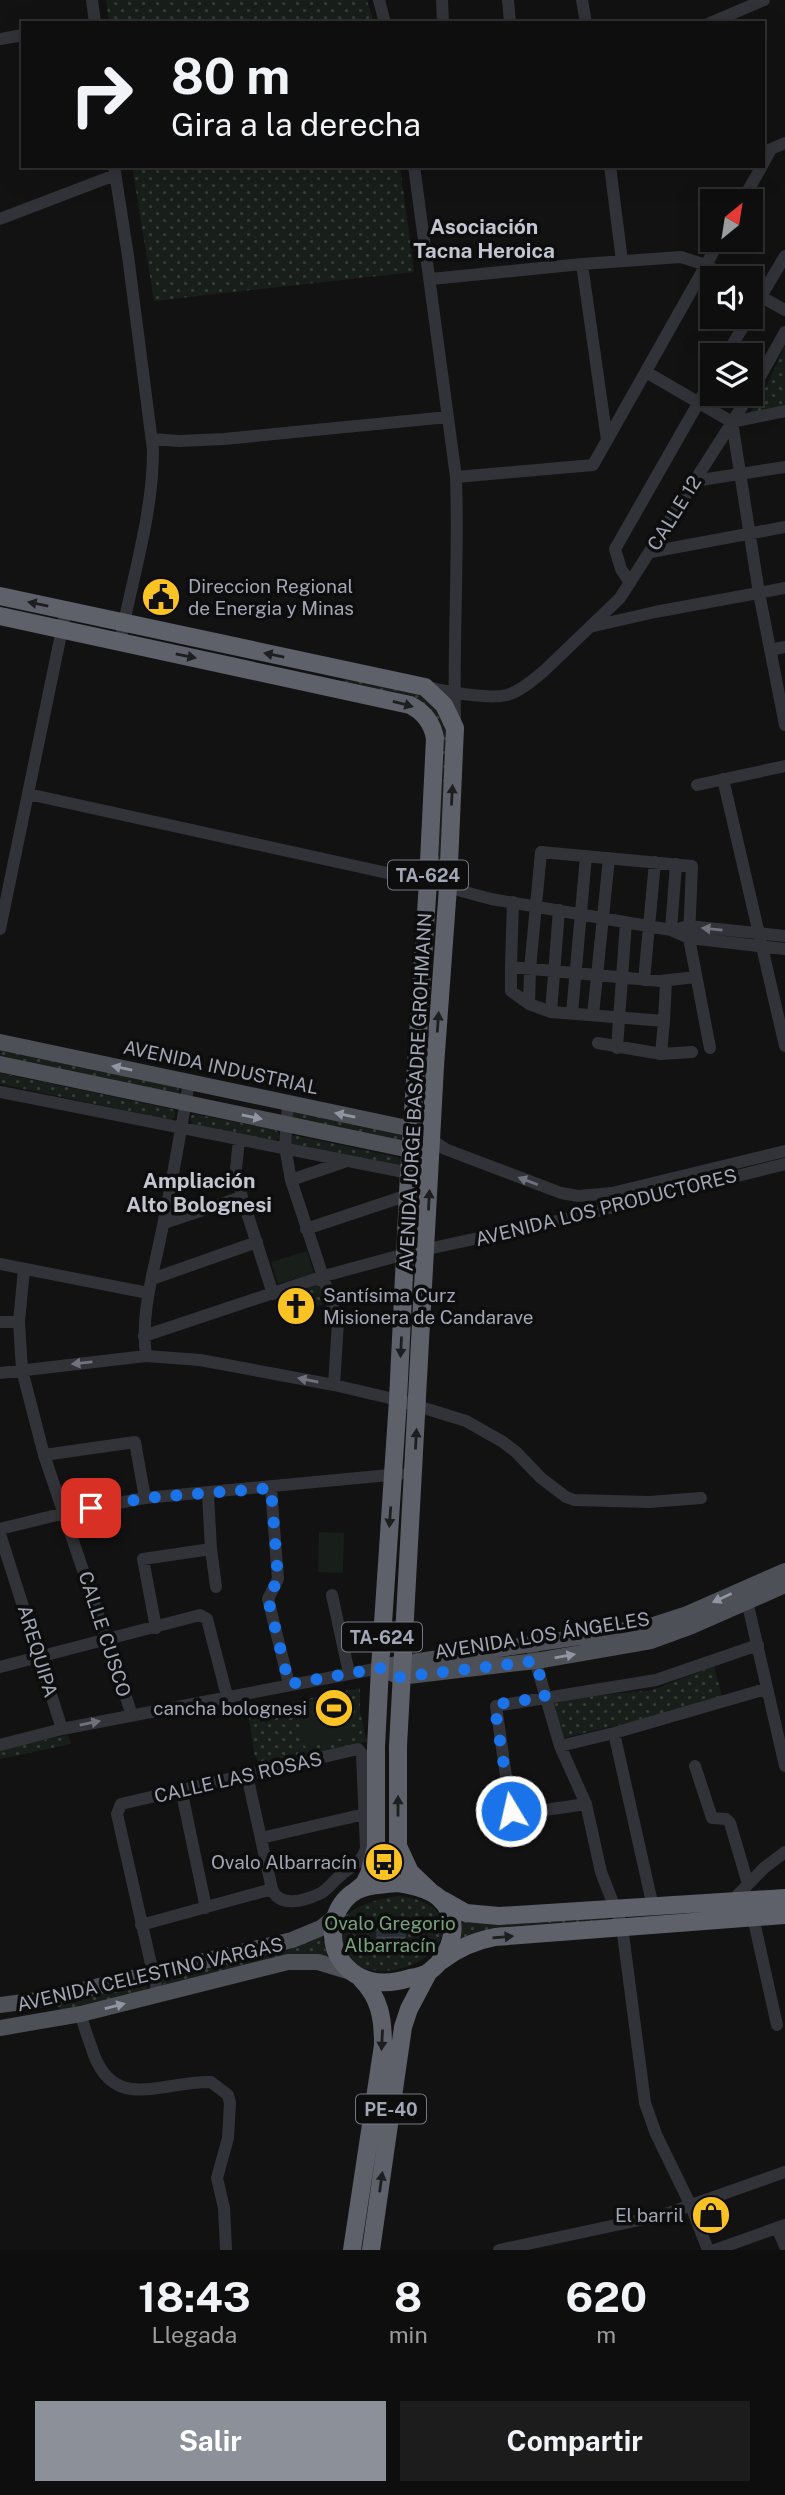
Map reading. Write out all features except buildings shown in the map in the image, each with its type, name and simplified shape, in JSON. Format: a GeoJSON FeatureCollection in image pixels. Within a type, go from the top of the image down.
{"type":"FeatureCollection","features":[{"type":"Feature","properties":{"kind":"highway"},"geometry":{"type":"LineString","coordinates":[[0,596],[425,687],[444,705],[455,728]]}},
{"type":"Feature","properties":{"kind":"highway","name":"AVENIDA JORGE BASADRE GROHMANN"},"geometry":{"type":"LineString","coordinates":[[0,616],[410,705],[422,712],[431,723],[435,738],[428,882],[426,1066],[431,1144],[415,1472],[401,1670],[398,1846],[410,1872],[435,1895]]}},
{"type":"Feature","properties":{"kind":"highway"},"geometry":{"type":"LineString","coordinates":[[337,689],[341,670]]}},
{"type":"Feature","properties":{"kind":"highway","name":"AVENIDA JORGE BASADRE GROHMANN"},"geometry":{"type":"LineString","coordinates":[[353,1893],[364,1884],[369,1874],[376,1847],[369,1750],[380,1668],[412,1129],[426,1066],[448,887],[455,728]]}},
{"type":"Feature","properties":{"kind":"highway"},"geometry":{"type":"LineString","coordinates":[[369,1750],[398,1746]]}},
{"type":"Feature","properties":{"kind":"highway"},"geometry":{"type":"LineString","coordinates":[[785,1898],[732,1901],[711,1912],[622,1926],[478,1940],[457,1949],[435,1967],[390,1983],[356,1975],[340,1960],[334,1948],[333,1929],[336,1916],[353,1893],[372,1886],[398,1883],[435,1895],[466,1913],[479,1915],[653,1907],[711,1912],[753,1917],[785,1915]]}},
{"type":"Feature","properties":{"kind":"highway"},"geometry":{"type":"LineString","coordinates":[[435,1895],[451,1917],[453,1935],[452,1944],[435,1967]]}},
{"type":"Feature","properties":{"kind":"highway","name":"PE-40"},"geometry":{"type":"LineString","coordinates":[[371,2250],[403,2027],[409,2008],[435,1967]]}},
{"type":"Feature","properties":{"kind":"highway","name":"PE-40"},"geometry":{"type":"LineString","coordinates":[[352,2250],[383,2045],[382,2015],[378,2002],[370,1987],[356,1975]]}},
{"type":"Feature","properties":{"kind":"main road","name":"AVENIDA INDUSTRIAL"},"geometry":{"type":"LineString","coordinates":[[0,1042],[412,1129],[431,1144]]}},
{"type":"Feature","properties":{"kind":"main road"},"geometry":{"type":"LineString","coordinates":[[0,1064],[411,1150],[431,1144]]}},
{"type":"Feature","properties":{"kind":"main road","name":"AVENIDA LOS ÁNGELES"},"geometry":{"type":"LineString","coordinates":[[533,1653],[657,1625],[782,1579]]}},
{"type":"Feature","properties":{"kind":"main road","name":"AVENIDA LOS ÁNGELES"},"geometry":{"type":"LineString","coordinates":[[380,1668],[401,1670],[651,1641],[747,1601],[782,1579]]}},
{"type":"Feature","properties":{"kind":"main road","name":"AVENIDA CELESTINO VARGAS"},"geometry":{"type":"LineString","coordinates":[[0,2005],[45,1999],[292,1940],[321,1928],[336,1916]]}},
{"type":"Feature","properties":{"kind":"main road","name":"AVENIDA CELESTINO VARGAS"},"geometry":{"type":"LineString","coordinates":[[0,2028],[81,2014],[288,1962],[318,1962],[356,1975]]}},
{"type":"Feature","properties":{"kind":"main road"},"geometry":{"type":"LineString","coordinates":[[45,1999],[50,2021]]}},
{"type":"Feature","properties":{"kind":"street"},"geometry":{"type":"LineString","coordinates":[[92,0],[95,21]]}},
{"type":"Feature","properties":{"kind":"street"},"geometry":{"type":"LineString","coordinates":[[379,0],[384,21]]}},
{"type":"Feature","properties":{"kind":"street"},"geometry":{"type":"LineString","coordinates":[[442,0],[443,21]]}},
{"type":"Feature","properties":{"kind":"street"},"geometry":{"type":"LineString","coordinates":[[509,0],[510,21]]}},
{"type":"Feature","properties":{"kind":"street"},"geometry":{"type":"LineString","coordinates":[[582,0],[586,21]]}},
{"type":"Feature","properties":{"kind":"street"},"geometry":{"type":"LineString","coordinates":[[715,21],[764,0]]}},
{"type":"Feature","properties":{"kind":"street"},"geometry":{"type":"LineString","coordinates":[[0,39],[21,35]]}},
{"type":"Feature","properties":{"kind":"street"},"geometry":{"type":"LineString","coordinates":[[765,160],[771,149],[785,143]]}},
{"type":"Feature","properties":{"kind":"street"},"geometry":{"type":"LineString","coordinates":[[414,168],[456,477],[453,670],[455,728]]}},
{"type":"Feature","properties":{"kind":"street"},"geometry":{"type":"LineString","coordinates":[[610,168],[622,261]]}},
{"type":"Feature","properties":{"kind":"street"},"geometry":{"type":"LineString","coordinates":[[749,189],[760,168]]}},
{"type":"Feature","properties":{"kind":"street"},"geometry":{"type":"LineString","coordinates":[[0,219],[115,171],[152,439],[152,482],[120,642]]}},
{"type":"Feature","properties":{"kind":"street"},"geometry":{"type":"LineString","coordinates":[[456,477],[593,465],[713,252]]}},
{"type":"Feature","properties":{"kind":"street"},"geometry":{"type":"LineString","coordinates":[[763,284],[785,256]]}},
{"type":"Feature","properties":{"kind":"street"},"geometry":{"type":"LineString","coordinates":[[430,279],[681,257],[706,265]]}},
{"type":"Feature","properties":{"kind":"street"},"geometry":{"type":"LineString","coordinates":[[582,264],[607,440]]}},
{"type":"Feature","properties":{"kind":"street"},"geometry":{"type":"LineString","coordinates":[[763,297],[785,310]]}},
{"type":"Feature","properties":{"kind":"street","name":"CALLE 12"},"geometry":{"type":"LineString","coordinates":[[763,371],[785,332]]}},
{"type":"Feature","properties":{"kind":"street"},"geometry":{"type":"LineString","coordinates":[[646,372],[732,422],[785,411]]}},
{"type":"Feature","properties":{"kind":"street"},"geometry":{"type":"LineString","coordinates":[[630,583],[621,569],[615,549],[700,399]]}},
{"type":"Feature","properties":{"kind":"street","name":"CALLE 12"},"geometry":{"type":"LineString","coordinates":[[425,687],[482,695],[507,695],[544,671],[610,610],[742,406]]}},
{"type":"Feature","properties":{"kind":"street"},"geometry":{"type":"LineString","coordinates":[[152,439],[224,439],[448,417]]}},
{"type":"Feature","properties":{"kind":"street"},"geometry":{"type":"LineString","coordinates":[[732,422],[759,593],[785,725]]}},
{"type":"Feature","properties":{"kind":"street"},"geometry":{"type":"LineString","coordinates":[[694,481],[785,467]]}},
{"type":"Feature","properties":{"kind":"street"},"geometry":{"type":"LineString","coordinates":[[650,552],[785,527]]}},
{"type":"Feature","properties":{"kind":"street"},"geometry":{"type":"LineString","coordinates":[[590,627],[785,588]]}},
{"type":"Feature","properties":{"kind":"street"},"geometry":{"type":"LineString","coordinates":[[0,929],[66,610]]}},
{"type":"Feature","properties":{"kind":"street"},"geometry":{"type":"LineString","coordinates":[[770,650],[785,647]]}},
{"type":"Feature","properties":{"kind":"street"},"geometry":{"type":"LineString","coordinates":[[425,687],[440,684],[453,670]]}},
{"type":"Feature","properties":{"kind":"street"},"geometry":{"type":"LineString","coordinates":[[455,728],[464,705],[482,695]]}},
{"type":"Feature","properties":{"kind":"street"},"geometry":{"type":"LineString","coordinates":[[697,785],[785,766]]}},
{"type":"Feature","properties":{"kind":"street"},"geometry":{"type":"LineString","coordinates":[[723,779],[785,1046]]}},
{"type":"Feature","properties":{"kind":"street"},"geometry":{"type":"LineString","coordinates":[[28,794],[428,882],[491,899],[671,930],[759,940],[785,949]]}},
{"type":"Feature","properties":{"kind":"street"},"geometry":{"type":"LineString","coordinates":[[529,1004],[541,852],[683,864],[693,872],[688,932],[710,1048]]}},
{"type":"Feature","properties":{"kind":"street"},"geometry":{"type":"LineString","coordinates":[[572,1013],[586,856]]}},
{"type":"Feature","properties":{"kind":"street"},"geometry":{"type":"LineString","coordinates":[[593,1015],[605,918],[609,858]]}},
{"type":"Feature","properties":{"kind":"street"},"geometry":{"type":"LineString","coordinates":[[644,980],[654,862]]}},
{"type":"Feature","properties":{"kind":"street"},"geometry":{"type":"LineString","coordinates":[[671,930],[683,864]]}},
{"type":"Feature","properties":{"kind":"street"},"geometry":{"type":"LineString","coordinates":[[513,902],[511,991],[529,1004],[551,1012],[664,1021]]}},
{"type":"Feature","properties":{"kind":"street"},"geometry":{"type":"LineString","coordinates":[[551,1012],[559,910]]}},
{"type":"Feature","properties":{"kind":"street"},"geometry":{"type":"LineString","coordinates":[[617,1048],[626,922]]}},
{"type":"Feature","properties":{"kind":"street"},"geometry":{"type":"LineString","coordinates":[[759,940],[785,936]]}},
{"type":"Feature","properties":{"kind":"street"},"geometry":{"type":"LineString","coordinates":[[511,967],[644,980],[666,981],[696,977]]}},
{"type":"Feature","properties":{"kind":"street"},"geometry":{"type":"LineString","coordinates":[[661,1054],[666,981]]}},
{"type":"Feature","properties":{"kind":"street"},"geometry":{"type":"LineString","coordinates":[[598,1044],[661,1054],[692,1052]]}},
{"type":"Feature","properties":{"kind":"street"},"geometry":{"type":"LineString","coordinates":[[146,1356],[144,1336],[148,1293],[164,1223],[188,1082]]}},
{"type":"Feature","properties":{"kind":"street"},"geometry":{"type":"LineString","coordinates":[[0,1092],[409,1172]]}},
{"type":"Feature","properties":{"kind":"street"},"geometry":{"type":"LineString","coordinates":[[288,1103],[285,1147],[291,1180],[338,1322],[334,1385]]}},
{"type":"Feature","properties":{"kind":"street"},"geometry":{"type":"LineString","coordinates":[[239,1139],[236,1169],[272,1294]]}},
{"type":"Feature","properties":{"kind":"street","name":"AVENIDA LOS PRODUCTORES"},"geometry":{"type":"LineString","coordinates":[[431,1144],[578,1196],[612,1193],[785,1152]]}},
{"type":"Feature","properties":{"kind":"street"},"geometry":{"type":"LineString","coordinates":[[291,1180],[346,1161]]}},
{"type":"Feature","properties":{"kind":"street","name":"AVENIDA LOS PRODUCTORES"},"geometry":{"type":"LineString","coordinates":[[144,1336],[324,1276],[405,1254],[566,1219],[785,1164]]}},
{"type":"Feature","properties":{"kind":"street"},"geometry":{"type":"LineString","coordinates":[[561,1192],[568,1210],[566,1219]]}},
{"type":"Feature","properties":{"kind":"street"},"geometry":{"type":"LineString","coordinates":[[306,1229],[408,1195]]}},
{"type":"Feature","properties":{"kind":"street"},"geometry":{"type":"LineString","coordinates":[[164,1223],[242,1197]]}},
{"type":"Feature","properties":{"kind":"street"},"geometry":{"type":"LineString","coordinates":[[152,1279],[257,1242]]}},
{"type":"Feature","properties":{"kind":"street"},"geometry":{"type":"LineString","coordinates":[[0,1264],[148,1293]]}},
{"type":"Feature","properties":{"kind":"street","name":"CALLE CUSCO"},"geometry":{"type":"LineString","coordinates":[[24,1269],[19,1322],[22,1370],[44,1455],[132,1715]]}},
{"type":"Feature","properties":{"kind":"street"},"geometry":{"type":"LineString","coordinates":[[0,1322],[19,1322]]}},
{"type":"Feature","properties":{"kind":"street"},"geometry":{"type":"LineString","coordinates":[[0,1373],[146,1356],[200,1360],[334,1385],[398,1400],[466,1421],[503,1442],[541,1478],[574,1500],[649,1502],[701,1498]]}},
{"type":"Feature","properties":{"kind":"street"},"geometry":{"type":"LineString","coordinates":[[44,1455],[135,1442],[145,1498]]}},
{"type":"Feature","properties":{"kind":"street"},"geometry":{"type":"LineString","coordinates":[[0,1532],[65,1513],[145,1498],[271,1488],[415,1472]]}},
{"type":"Feature","properties":{"kind":"street"},"geometry":{"type":"LineString","coordinates":[[271,1488],[278,1579],[268,1599],[289,1684]]}},
{"type":"Feature","properties":{"kind":"street"},"geometry":{"type":"LineString","coordinates":[[208,1494],[216,1587]]}},
{"type":"Feature","properties":{"kind":"street","name":"AREQUIPA"},"geometry":{"type":"LineString","coordinates":[[0,1532],[62,1729]]}},
{"type":"Feature","properties":{"kind":"street"},"geometry":{"type":"LineString","coordinates":[[156,1628],[143,1559],[211,1549]]}},
{"type":"Feature","properties":{"kind":"street"},"geometry":{"type":"LineString","coordinates":[[332,1595],[349,1673]]}},
{"type":"Feature","properties":{"kind":"street"},"geometry":{"type":"LineString","coordinates":[[747,1601],[785,1766]]}},
{"type":"Feature","properties":{"kind":"street"},"geometry":{"type":"LineString","coordinates":[[0,1667],[200,1615],[204,1616],[209,1624],[228,1696]]}},
{"type":"Feature","properties":{"kind":"street"},"geometry":{"type":"LineString","coordinates":[[586,1804],[518,1814],[511,1811],[496,1706],[656,1680],[758,1646]]}},
{"type":"Feature","properties":{"kind":"street"},"geometry":{"type":"LineString","coordinates":[[533,1653],[560,1746],[586,1804],[601,1872],[622,1926],[645,2103],[656,2134],[691,2206],[708,2250]]}},
{"type":"Feature","properties":{"kind":"street","name":"AVENIDA LOS ÁNGELES"},"geometry":{"type":"LineString","coordinates":[[0,1745],[62,1729],[380,1668]]}},
{"type":"Feature","properties":{"kind":"street"},"geometry":{"type":"LineString","coordinates":[[560,1746],[766,1689]]}},
{"type":"Feature","properties":{"kind":"street"},"geometry":{"type":"LineString","coordinates":[[614,1733],[653,1907]]}},
{"type":"Feature","properties":{"kind":"street","name":"CALLE LAS ROSAS"},"geometry":{"type":"LineString","coordinates":[[141,1925],[117,1814],[121,1804],[356,1749],[369,1750]]}},
{"type":"Feature","properties":{"kind":"street"},"geometry":{"type":"LineString","coordinates":[[247,1775],[272,1889],[275,1896],[287,1902],[319,1894],[356,1865],[366,1849],[369,1750]]}},
{"type":"Feature","properties":{"kind":"street"},"geometry":{"type":"LineString","coordinates":[[695,1766],[712,1818],[726,1819],[730,1823],[748,1884]]}},
{"type":"Feature","properties":{"kind":"street"},"geometry":{"type":"LineString","coordinates":[[181,1790],[206,1908]]}},
{"type":"Feature","properties":{"kind":"street"},"geometry":{"type":"LineString","coordinates":[[261,1838],[365,1814]]}},
{"type":"Feature","properties":{"kind":"street"},"geometry":{"type":"LineString","coordinates":[[732,1901],[785,1852]]}},
{"type":"Feature","properties":{"kind":"street"},"geometry":{"type":"LineString","coordinates":[[158,1995],[141,1925],[272,1889]]}},
{"type":"Feature","properties":{"kind":"street"},"geometry":{"type":"LineString","coordinates":[[753,1917],[777,2025]]}},
{"type":"Feature","properties":{"kind":"street"},"geometry":{"type":"LineString","coordinates":[[81,2014],[94,2062],[114,2084],[133,2090],[144,2090],[211,2082],[228,2095],[228,2138],[217,2178],[224,2208],[226,2250]]}},
{"type":"Feature","properties":{"kind":"street"},"geometry":{"type":"LineString","coordinates":[[499,2250],[583,2233],[691,2206],[785,2172]]}},
{"type":"Feature","properties":{"kind":"street"},"geometry":{"type":"LineString","coordinates":[[715,2250],[781,2226],[785,2246]]}},
{"type":"Feature","properties":{"kind":"green space"},"geometry":{"type":"Polygon","coordinates":[[[106,0],[367,0],[373,21],[109,21],[106,0]]]}},
{"type":"Feature","properties":{"kind":"green space"},"geometry":{"type":"Polygon","coordinates":[[[132,168],[400,168],[414,272],[154,301],[132,168]]]}},
{"type":"Feature","properties":{"kind":"green space"},"geometry":{"type":"Polygon","coordinates":[[[785,345],[785,409],[749,415],[754,406],[763,406],[763,392],[785,345]]]}},
{"type":"Feature","properties":{"kind":"green space"},"geometry":{"type":"Polygon","coordinates":[[[346,677],[415,692],[435,705],[447,724],[440,876],[435,876],[438,725],[341,684],[346,677]]]}},
{"type":"Feature","properties":{"kind":"green space"},"geometry":{"type":"Polygon","coordinates":[[[0,1047],[175,1085],[179,1094],[0,1058],[0,1047]]]}},
{"type":"Feature","properties":{"kind":"green space"},"geometry":{"type":"Polygon","coordinates":[[[0,1073],[172,1109],[175,1111],[175,1117],[171,1120],[0,1084],[0,1073]]]}},
{"type":"Feature","properties":{"kind":"green space"},"geometry":{"type":"Polygon","coordinates":[[[295,1110],[402,1135],[402,1140],[398,1142],[292,1120],[291,1113],[295,1110]]]}},
{"type":"Feature","properties":{"kind":"green space"},"geometry":{"type":"Polygon","coordinates":[[[194,1114],[276,1130],[279,1138],[275,1141],[195,1125],[191,1122],[191,1116],[194,1114]]]}},
{"type":"Feature","properties":{"kind":"green space"},"geometry":{"type":"Polygon","coordinates":[[[293,1135],[397,1157],[400,1159],[400,1165],[396,1167],[290,1143],[293,1135]]]}},
{"type":"Feature","properties":{"kind":"green space"},"geometry":{"type":"Polygon","coordinates":[[[307,1251],[314,1273],[278,1284],[271,1262],[307,1251]]]}},
{"type":"Feature","properties":{"kind":"green space"},"geometry":{"type":"Polygon","coordinates":[[[320,1282],[328,1303],[305,1309],[298,1300],[283,1303],[276,1296],[320,1282]]]}},
{"type":"Feature","properties":{"kind":"green space"},"geometry":{"type":"Polygon","coordinates":[[[319,1532],[344,1533],[343,1573],[318,1572],[319,1532]]]}},
{"type":"Feature","properties":{"kind":"green space"},"geometry":{"type":"Polygon","coordinates":[[[714,1666],[722,1696],[563,1738],[551,1700],[652,1690],[714,1666]]]}},
{"type":"Feature","properties":{"kind":"green space"},"geometry":{"type":"Polygon","coordinates":[[[360,1688],[360,1712],[367,1742],[260,1766],[254,1753],[248,1711],[360,1688]]]}},
{"type":"Feature","properties":{"kind":"green space"},"geometry":{"type":"Polygon","coordinates":[[[345,1694],[354,1736],[331,1741],[322,1699],[345,1694]]]}},
{"type":"Feature","properties":{"kind":"green space"},"geometry":{"type":"Polygon","coordinates":[[[320,1700],[329,1742],[305,1747],[296,1705],[320,1700]]]}},
{"type":"Feature","properties":{"kind":"green space"},"geometry":{"type":"Polygon","coordinates":[[[68,1735],[71,1744],[0,1759],[0,1749],[68,1735]]]}},
{"type":"Feature","properties":{"kind":"green space","name":"Ovalo Gregorio Albarracín"},"geometry":{"type":"Polygon","coordinates":[[[399,1896],[427,1904],[441,1916],[443,1931],[436,1947],[421,1960],[400,1969],[375,1970],[348,1962],[338,1930],[346,1915],[363,1905],[399,1896]]]}},
{"type":"Feature","properties":{"kind":"green space"},"geometry":{"type":"Polygon","coordinates":[[[605,1918],[605,1921],[458,1943],[456,1919],[481,1923],[605,1918]]]}},
{"type":"Feature","properties":{"kind":"green space"},"geometry":{"type":"Polygon","coordinates":[[[322,1931],[328,1956],[307,1955],[162,1985],[160,1979],[322,1931]]]}},
{"type":"Feature","properties":{"kind":"green space"},"geometry":{"type":"Polygon","coordinates":[[[146,1981],[147,1990],[63,2010],[56,2006],[56,2003],[146,1981]]]}},
{"type":"Feature","properties":{"kind":"shaded area"},"geometry":{"type":"Polygon","coordinates":[[[391,1919],[402,1923],[406,1934],[402,1945],[391,1949],[380,1945],[376,1934],[380,1923],[391,1919]]]}},
{"type":"Feature","properties":{"kind":"place","name":"Direccion Regional de Energia y Minas"},"geometry":{"type":"Point","coordinates":[161,597]}},
{"type":"Feature","properties":{"kind":"place","name":"Santísima Curz Misionera de Candarave"},"geometry":{"type":"Point","coordinates":[296,1306]}},
{"type":"Feature","properties":{"kind":"place","name":"cancha bolognesi"},"geometry":{"type":"Point","coordinates":[334,1708]}},
{"type":"Feature","properties":{"kind":"place","name":"Ovalo Albarracín"},"geometry":{"type":"Point","coordinates":[384,1862]}},
{"type":"Feature","properties":{"kind":"place","name":"El barril"},"geometry":{"type":"Point","coordinates":[711,2215]}},
{"type":"Feature","properties":{"kind":"district","name":"Asociación Tacna Heroica"},"geometry":{"type":"Point","coordinates":[484,238]}},
{"type":"Feature","properties":{"kind":"district","name":"Ampliación Alto Bolognesi"},"geometry":{"type":"Point","coordinates":[199,1192]}},
{"type":"Feature","properties":{"kind":"route"},"geometry":{"type":"LineString","coordinates":[[91,1508],[145,1498],[271,1488],[278,1579],[268,1599],[289,1684],[380,1668],[400,1677],[536,1661],[545,1697],[498,1704],[495,1709],[511,1811]]}}]}
